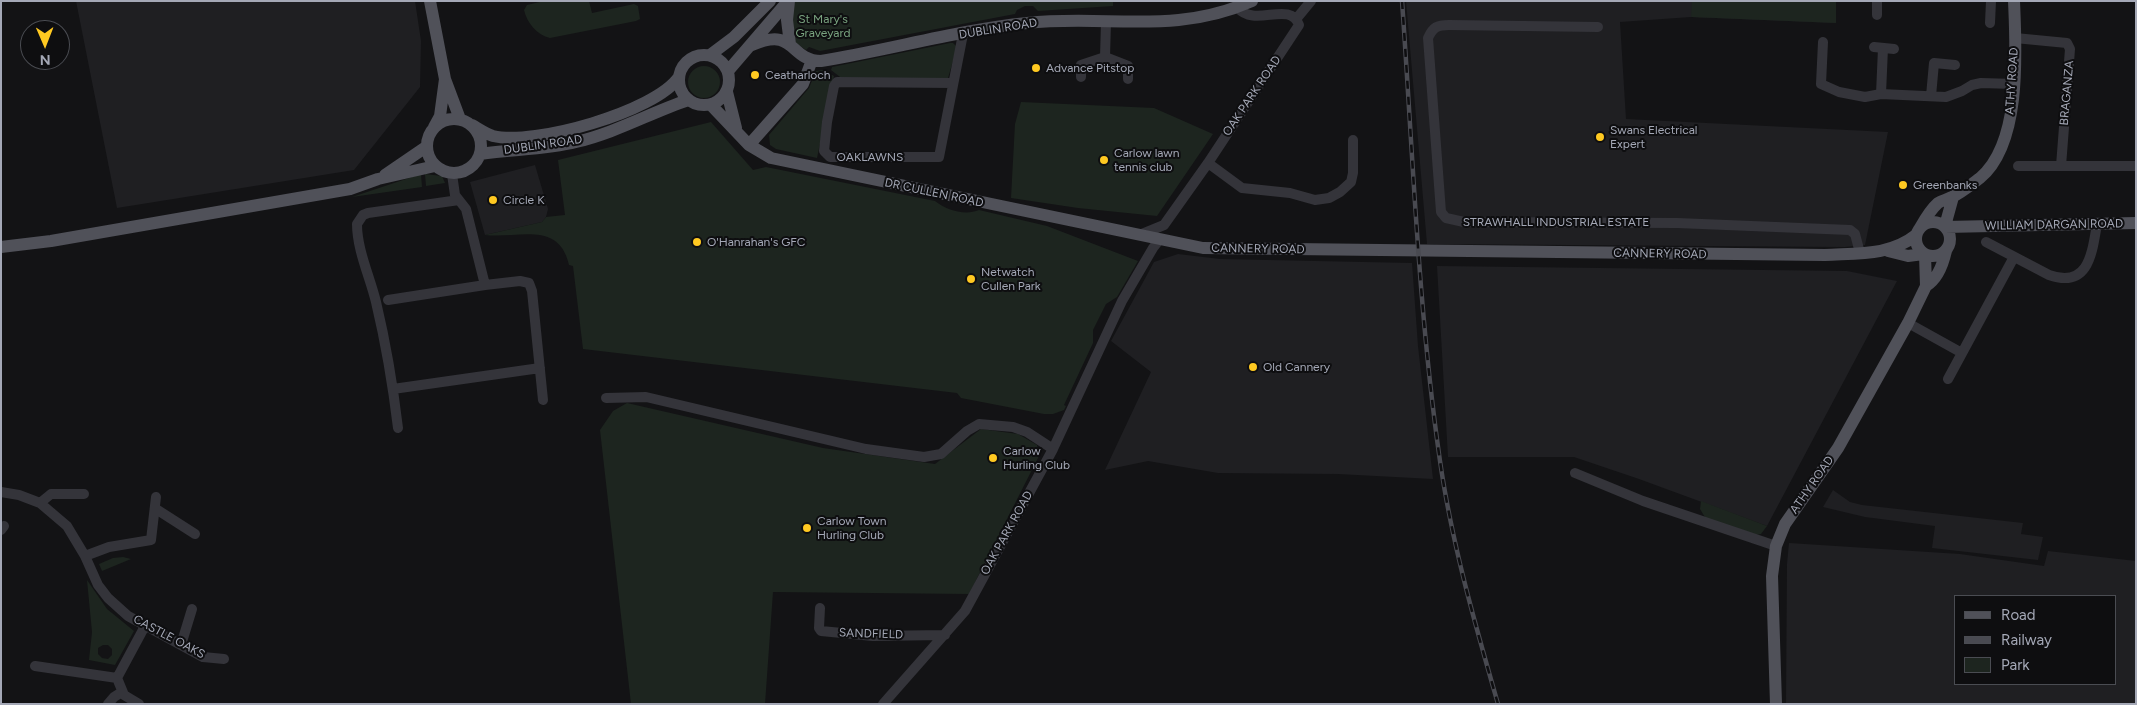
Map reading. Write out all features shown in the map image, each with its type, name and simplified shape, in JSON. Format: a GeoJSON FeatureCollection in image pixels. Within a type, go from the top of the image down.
{"type":"FeatureCollection","features":[{"type":"Feature","properties":{"kind":"main road"},"geometry":{"type":"LineString","coordinates":[[430,1],[445,79],[460,119]]}},
{"type":"Feature","properties":{"kind":"main road"},"geometry":{"type":"LineString","coordinates":[[727,92],[718,102],[711,105],[703,106],[688,100],[682,93],[679,77],[683,66],[696,56],[710,55],[756,17],[770,1]]}},
{"type":"Feature","properties":{"kind":"main road"},"geometry":{"type":"LineString","coordinates":[[728,71],[788,1]]}},
{"type":"Feature","properties":{"kind":"main road"},"geometry":{"type":"LineString","coordinates":[[788,1],[789,42]]}},
{"type":"Feature","properties":{"kind":"main road","name":"DUBLIN ROAD"},"geometry":{"type":"LineString","coordinates":[[812,60],[836,58],[1027,23],[1066,21],[1176,22],[1238,8],[1252,1]]}},
{"type":"Feature","properties":{"kind":"main road","name":"ATHY ROAD"},"geometry":{"type":"LineString","coordinates":[[1918,232],[1927,214],[1939,202],[1952,197],[1979,179],[1992,165],[2010,117],[2016,38],[2014,1]]}},
{"type":"Feature","properties":{"kind":"main road"},"geometry":{"type":"LineString","coordinates":[[749,144],[803,84],[812,60],[805,58],[789,42],[756,17]]}},
{"type":"Feature","properties":{"kind":"main road"},"geometry":{"type":"LineString","coordinates":[[752,45],[771,39],[789,42]]}},
{"type":"Feature","properties":{"kind":"main road"},"geometry":{"type":"LineString","coordinates":[[710,55],[724,64],[728,71],[730,78],[727,92],[736,129]]}},
{"type":"Feature","properties":{"kind":"main road","name":"DUBLIN ROAD"},"geometry":{"type":"LineString","coordinates":[[472,125],[492,136],[514,137],[583,128],[615,116],[656,96],[674,85],[679,77]]}},
{"type":"Feature","properties":{"kind":"main road"},"geometry":{"type":"LineString","coordinates":[[432,130],[444,120],[460,119],[472,125],[480,138],[480,154],[472,166],[452,174],[435,166],[428,154],[426,147],[428,138],[432,130],[440,116],[445,79]]}},
{"type":"Feature","properties":{"kind":"main road","name":"DUBLIN ROAD"},"geometry":{"type":"LineString","coordinates":[[480,154],[576,142],[624,127],[688,100]]}},
{"type":"Feature","properties":{"kind":"main road","name":"DR CULLEN ROAD"},"geometry":{"type":"LineString","coordinates":[[711,105],[749,144],[771,158],[963,199],[1142,234],[1164,241]]}},
{"type":"Feature","properties":{"kind":"main road"},"geometry":{"type":"LineString","coordinates":[[378,179],[426,147]]}},
{"type":"Feature","properties":{"kind":"main road"},"geometry":{"type":"LineString","coordinates":[[1,247],[51,241],[104,230],[286,201],[350,189],[378,179],[435,166]]}},
{"type":"Feature","properties":{"kind":"main road"},"geometry":{"type":"LineString","coordinates":[[1945,227],[1952,197]]}},
{"type":"Feature","properties":{"kind":"main road"},"geometry":{"type":"LineString","coordinates":[[1930,222],[1936,222],[1945,227],[1950,236],[1948,246],[1936,256],[1924,254],[1916,244],[1918,232],[1930,222]]}},
{"type":"Feature","properties":{"kind":"main road","name":"WILLIAM DARGAN ROAD"},"geometry":{"type":"LineString","coordinates":[[1945,227],[2136,223]]}},
{"type":"Feature","properties":{"kind":"main road","name":"WILLIAM DARGAN ROAD"},"geometry":{"type":"LineString","coordinates":[[1948,246],[1972,227]]}},
{"type":"Feature","properties":{"kind":"main road","name":"CANNERY ROAD"},"geometry":{"type":"LineString","coordinates":[[1888,251],[1905,244],[1918,232]]}},
{"type":"Feature","properties":{"kind":"main road","name":"CANNERY ROAD"},"geometry":{"type":"LineString","coordinates":[[1164,241],[1212,248],[1762,255],[1888,251],[1908,256],[1924,254]]}},
{"type":"Feature","properties":{"kind":"main road","name":"ATHY ROAD"},"geometry":{"type":"LineString","coordinates":[[1926,286],[1932,282],[1943,265],[1948,246]]}},
{"type":"Feature","properties":{"kind":"main road","name":"ATHY ROAD"},"geometry":{"type":"LineString","coordinates":[[1776,704],[1772,576],[1776,546],[1785,524],[1838,448],[1908,323],[1926,286],[1924,254]]}},
{"type":"Feature","properties":{"kind":"street"},"geometry":{"type":"LineString","coordinates":[[1238,8],[1242,13],[1251,16],[1283,11],[1297,18],[1311,1]]}},
{"type":"Feature","properties":{"kind":"street"},"geometry":{"type":"LineString","coordinates":[[1877,1],[1877,16]]}},
{"type":"Feature","properties":{"kind":"street"},"geometry":{"type":"LineString","coordinates":[[1990,23],[1991,1]]}},
{"type":"Feature","properties":{"kind":"street","name":"OAK PARK ROAD"},"geometry":{"type":"LineString","coordinates":[[1164,225],[1208,162],[1247,101],[1294,35],[1299,25],[1297,18]]}},
{"type":"Feature","properties":{"kind":"street"},"geometry":{"type":"LineString","coordinates":[[1105,57],[1106,22]]}},
{"type":"Feature","properties":{"kind":"street","name":"STRAWHALL INDUSTRIAL ESTATE"},"geometry":{"type":"LineString","coordinates":[[1598,27],[1438,25],[1433,28],[1428,38],[1441,212],[1446,218],[1464,222],[1672,222],[1850,230],[1855,234],[1860,253]]}},
{"type":"Feature","properties":{"kind":"street","name":"OAKLAWNS"},"geometry":{"type":"LineString","coordinates":[[953,83],[838,82],[834,86],[824,151],[830,157],[940,157],[963,34]]}},
{"type":"Feature","properties":{"kind":"street","name":"BRAGANZA"},"geometry":{"type":"LineString","coordinates":[[2016,38],[2067,43],[2070,49],[2061,166]]}},
{"type":"Feature","properties":{"kind":"street"},"geometry":{"type":"LineString","coordinates":[[1824,42],[1821,84],[1832,95],[1865,97],[1880,94],[1946,97],[1981,83],[2014,84]]}},
{"type":"Feature","properties":{"kind":"street"},"geometry":{"type":"LineString","coordinates":[[1880,94],[1878,47],[1894,48]]}},
{"type":"Feature","properties":{"kind":"street"},"geometry":{"type":"LineString","coordinates":[[1081,77],[1081,65],[1105,57],[1128,66],[1128,79]]}},
{"type":"Feature","properties":{"kind":"street"},"geometry":{"type":"LineString","coordinates":[[1931,96],[1934,63],[1955,65]]}},
{"type":"Feature","properties":{"kind":"street"},"geometry":{"type":"LineString","coordinates":[[1811,88],[1821,84]]}},
{"type":"Feature","properties":{"kind":"street"},"geometry":{"type":"LineString","coordinates":[[1208,162],[1242,188],[1290,194],[1314,200],[1329,198],[1340,192],[1351,182],[1353,173],[1353,140]]}},
{"type":"Feature","properties":{"kind":"street"},"geometry":{"type":"LineString","coordinates":[[2018,166],[2136,166]]}},
{"type":"Feature","properties":{"kind":"street"},"geometry":{"type":"LineString","coordinates":[[452,174],[455,195],[466,209],[485,285]]}},
{"type":"Feature","properties":{"kind":"street"},"geometry":{"type":"LineString","coordinates":[[398,428],[394,389],[376,302],[358,238],[357,224],[363,215],[368,213],[459,200]]}},
{"type":"Feature","properties":{"kind":"street"},"geometry":{"type":"LineString","coordinates":[[1986,242],[2057,278],[2071,277],[2078,275],[2090,262],[2097,224]]}},
{"type":"Feature","properties":{"kind":"street"},"geometry":{"type":"LineString","coordinates":[[1142,234],[1164,225],[1164,241]]}},
{"type":"Feature","properties":{"kind":"street","name":"OAK PARK ROAD"},"geometry":{"type":"LineString","coordinates":[[883,704],[965,611],[1053,449],[1122,301],[1153,248],[1164,241]]}},
{"type":"Feature","properties":{"kind":"street"},"geometry":{"type":"LineString","coordinates":[[1948,379],[2014,257]]}},
{"type":"Feature","properties":{"kind":"street"},"geometry":{"type":"LineString","coordinates":[[388,300],[485,285],[520,281],[529,283],[532,291],[543,400]]}},
{"type":"Feature","properties":{"kind":"street"},"geometry":{"type":"LineString","coordinates":[[1908,323],[1962,353]]}},
{"type":"Feature","properties":{"kind":"street"},"geometry":{"type":"LineString","coordinates":[[394,389],[540,368]]}},
{"type":"Feature","properties":{"kind":"street"},"geometry":{"type":"LineString","coordinates":[[606,398],[646,397],[866,449],[924,457],[941,454],[967,431],[979,424],[1013,427],[1027,432],[1053,449]]}},
{"type":"Feature","properties":{"kind":"street"},"geometry":{"type":"LineString","coordinates":[[1576,474],[1643,501],[1776,546]]}},
{"type":"Feature","properties":{"kind":"street","name":"CASTLE OAKS"},"geometry":{"type":"LineString","coordinates":[[1,492],[19,495],[40,503],[67,526],[85,556],[98,585],[108,598],[128,616],[203,657],[224,658]]}},
{"type":"Feature","properties":{"kind":"street"},"geometry":{"type":"LineString","coordinates":[[40,503],[51,494],[84,494]]}},
{"type":"Feature","properties":{"kind":"street"},"geometry":{"type":"LineString","coordinates":[[85,556],[108,547],[151,540],[156,497]]}},
{"type":"Feature","properties":{"kind":"street"},"geometry":{"type":"LineString","coordinates":[[156,509],[195,534]]}},
{"type":"Feature","properties":{"kind":"street","name":"SANDFIELD"},"geometry":{"type":"LineString","coordinates":[[820,608],[819,628],[821,631],[873,636],[945,635]]}},
{"type":"Feature","properties":{"kind":"street"},"geometry":{"type":"LineString","coordinates":[[181,645],[192,609]]}},
{"type":"Feature","properties":{"kind":"street"},"geometry":{"type":"LineString","coordinates":[[139,704],[124,695],[117,678],[146,626]]}},
{"type":"Feature","properties":{"kind":"street"},"geometry":{"type":"LineString","coordinates":[[35,666],[117,678]]}},
{"type":"Feature","properties":{"kind":"street"},"geometry":{"type":"LineString","coordinates":[[108,704],[122,692]]}},
{"type":"Feature","properties":{"kind":"shaded area"},"geometry":{"type":"Polygon","coordinates":[[[76,1],[415,1],[421,41],[420,87],[354,170],[117,208],[76,1]]]}},
{"type":"Feature","properties":{"kind":"shaded area"},"geometry":{"type":"Polygon","coordinates":[[[1406,1],[1836,1],[1836,23],[1691,17],[1620,22],[1626,119],[1888,132],[1865,245],[1845,247],[1427,244],[1406,1]]]}},
{"type":"Feature","properties":{"kind":"shaded area"},"geometry":{"type":"Polygon","coordinates":[[[535,165],[548,209],[546,217],[542,222],[485,235],[470,182],[535,165]]]}},
{"type":"Feature","properties":{"kind":"shaded area"},"geometry":{"type":"Polygon","coordinates":[[[1178,254],[1220,259],[1412,263],[1418,346],[1433,479],[1338,474],[1218,473],[1148,461],[1105,470],[1151,372],[1111,341],[1154,262],[1178,254]]]}},
{"type":"Feature","properties":{"kind":"shaded area"},"geometry":{"type":"Polygon","coordinates":[[[1437,266],[1847,271],[1897,281],[1767,526],[1574,457],[1448,457],[1437,266]]]}},
{"type":"Feature","properties":{"kind":"shaded area"},"geometry":{"type":"Polygon","coordinates":[[[1833,490],[1850,502],[1862,505],[2023,523],[2021,534],[2043,537],[2038,560],[1932,548],[1935,526],[1865,517],[1823,507],[1833,490]]]}},
{"type":"Feature","properties":{"kind":"shaded area"},"geometry":{"type":"Polygon","coordinates":[[[1789,543],[1960,554],[2044,566],[2048,551],[2136,561],[2136,704],[1786,704],[1787,564],[1789,543]]]}},
{"type":"Feature","properties":{"kind":"green space"},"geometry":{"type":"Polygon","coordinates":[[[544,1],[589,1],[592,13],[634,4],[638,6],[640,19],[550,38],[533,28],[524,10],[527,5],[544,1]]]}},
{"type":"Feature","properties":{"kind":"green space","name":"St Mary's Graveyard"},"geometry":{"type":"Polygon","coordinates":[[[795,1],[1113,1],[1113,6],[1038,11],[1033,6],[1025,6],[1017,10],[1015,14],[820,51],[809,47],[806,50],[796,43],[790,18],[795,1]]]}},
{"type":"Feature","properties":{"kind":"green space"},"geometry":{"type":"Polygon","coordinates":[[[1692,1],[1836,1],[1836,23],[1691,17],[1692,1]]]}},
{"type":"Feature","properties":{"kind":"green space"},"geometry":{"type":"Polygon","coordinates":[[[950,43],[957,47],[948,78],[844,80],[831,70],[832,67],[950,43]]]}},
{"type":"Feature","properties":{"kind":"green space"},"geometry":{"type":"Polygon","coordinates":[[[704,66],[710,67],[715,71],[719,76],[719,88],[715,93],[710,97],[704,98],[698,97],[693,93],[689,88],[688,82],[689,76],[693,71],[698,67],[704,66]]]}},
{"type":"Feature","properties":{"kind":"green space"},"geometry":{"type":"Polygon","coordinates":[[[823,70],[834,76],[817,158],[776,149],[770,145],[769,135],[809,88],[816,71],[823,70]]]}},
{"type":"Feature","properties":{"kind":"green space","name":"Carlow lawn tennis club"},"geometry":{"type":"Polygon","coordinates":[[[1021,102],[1154,108],[1213,134],[1157,216],[1078,208],[1011,198],[1015,124],[1021,102]]]}},
{"type":"Feature","properties":{"kind":"green space"},"geometry":{"type":"Polygon","coordinates":[[[711,122],[753,170],[766,167],[935,201],[956,211],[974,212],[979,210],[1047,226],[1138,261],[1117,297],[1106,304],[1093,330],[1093,343],[1064,405],[1066,406],[1064,410],[1053,414],[1044,414],[961,398],[957,393],[583,349],[573,266],[569,265],[564,251],[556,242],[546,237],[523,234],[485,235],[542,222],[546,217],[565,215],[558,160],[711,122]]]}},
{"type":"Feature","properties":{"kind":"green space"},"geometry":{"type":"Polygon","coordinates":[[[421,174],[422,187],[352,197],[421,174]]]}},
{"type":"Feature","properties":{"kind":"green space"},"geometry":{"type":"Polygon","coordinates":[[[425,174],[442,176],[445,183],[426,186],[425,174]]]}},
{"type":"Feature","properties":{"kind":"green space","name":"Carlow Town Hurling Club"},"geometry":{"type":"Polygon","coordinates":[[[627,403],[823,448],[935,464],[981,429],[1018,434],[1037,445],[1039,456],[969,594],[773,592],[765,704],[631,704],[600,430],[613,411],[627,403]]]}},
{"type":"Feature","properties":{"kind":"green space"},"geometry":{"type":"Polygon","coordinates":[[[1701,501],[1767,526],[1761,534],[1756,535],[1706,519],[1700,509],[1701,501]]]}},
{"type":"Feature","properties":{"kind":"green space"},"geometry":{"type":"Polygon","coordinates":[[[123,557],[131,559],[102,571],[99,564],[113,558],[123,557]]]}},
{"type":"Feature","properties":{"kind":"green space"},"geometry":{"type":"Polygon","coordinates":[[[87,580],[107,609],[134,631],[115,665],[89,660],[92,632],[87,580]],[[108,645],[98,648],[98,654],[102,658],[108,659],[112,655],[112,649],[108,645]]]}},
{"type":"Feature","properties":{"kind":"railway"},"geometry":{"type":"LineString","coordinates":[[1402,1],[1421,289],[1440,461],[1458,553],[1498,704]]}},
{"type":"Feature","properties":{"kind":"place","name":"Advance Pitstop"},"geometry":{"type":"Point","coordinates":[1036,68]}},
{"type":"Feature","properties":{"kind":"place","name":"Ceatharloch"},"geometry":{"type":"Point","coordinates":[755,75]}},
{"type":"Feature","properties":{"kind":"place","name":"Swans Electrical Expert"},"geometry":{"type":"Point","coordinates":[1600,137]}},
{"type":"Feature","properties":{"kind":"place","name":"Carlow lawn tennis club"},"geometry":{"type":"Point","coordinates":[1104,160]}},
{"type":"Feature","properties":{"kind":"place","name":"Greenbanks"},"geometry":{"type":"Point","coordinates":[1903,185]}},
{"type":"Feature","properties":{"kind":"place","name":"Circle K"},"geometry":{"type":"Point","coordinates":[493,200]}},
{"type":"Feature","properties":{"kind":"place","name":"O'Hanrahan's GFC"},"geometry":{"type":"Point","coordinates":[697,242]}},
{"type":"Feature","properties":{"kind":"place","name":"Netwatch Cullen Park"},"geometry":{"type":"Point","coordinates":[971,279]}},
{"type":"Feature","properties":{"kind":"place","name":"Old Cannery"},"geometry":{"type":"Point","coordinates":[1253,367]}},
{"type":"Feature","properties":{"kind":"place","name":"Carlow Hurling Club"},"geometry":{"type":"Point","coordinates":[993,458]}},
{"type":"Feature","properties":{"kind":"place","name":"Carlow Town Hurling Club"},"geometry":{"type":"Point","coordinates":[807,528]}}]}
